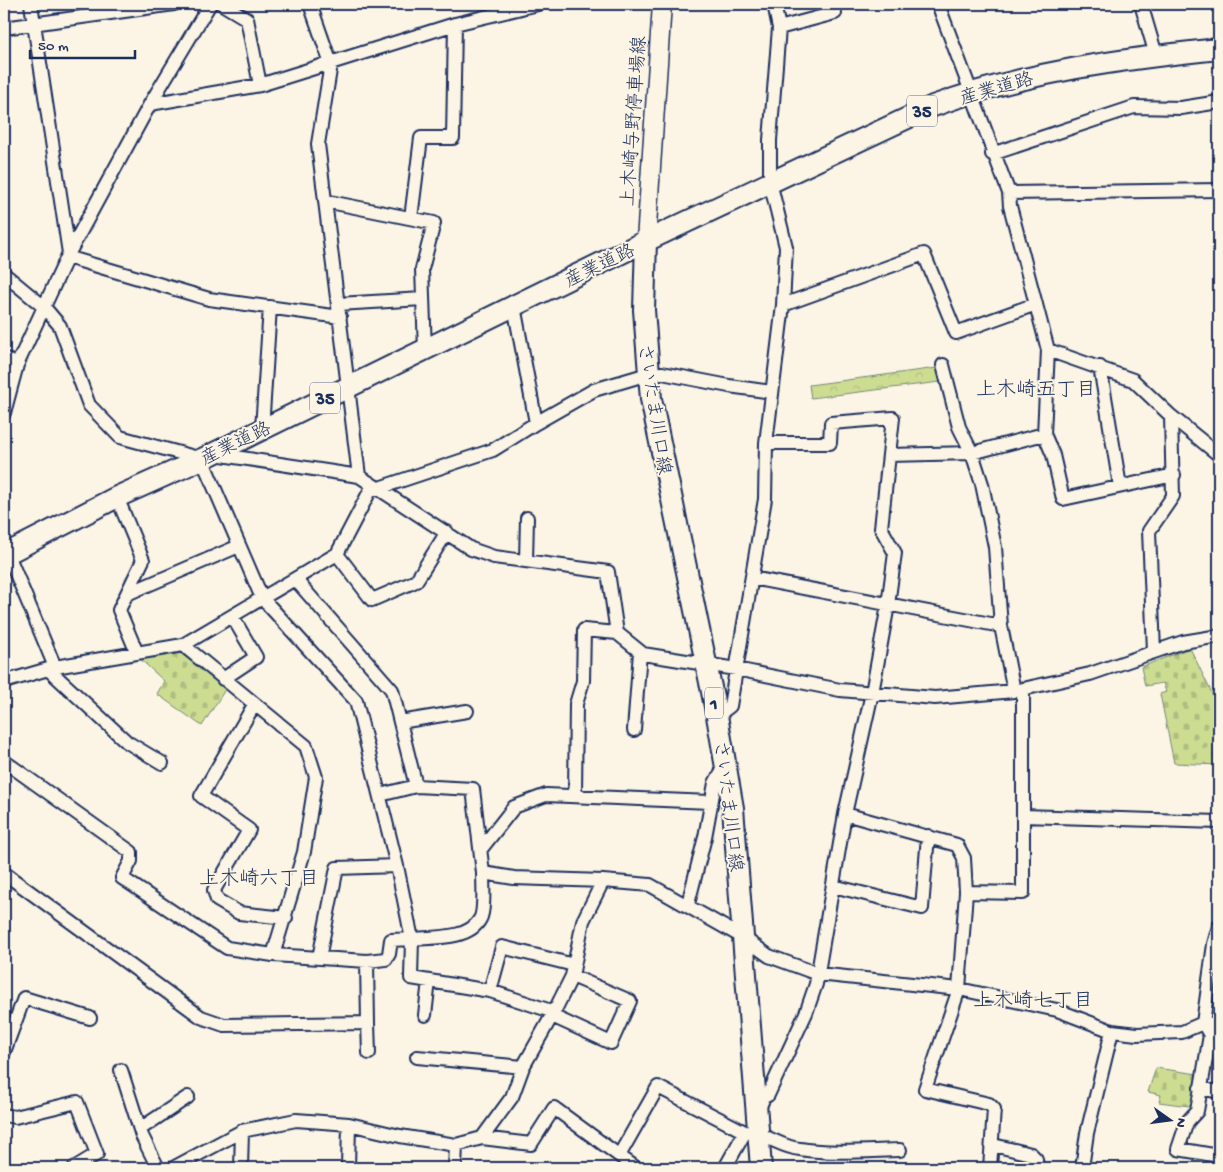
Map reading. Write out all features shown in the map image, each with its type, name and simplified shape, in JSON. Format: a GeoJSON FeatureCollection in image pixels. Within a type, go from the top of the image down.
{"type":"FeatureCollection","features":[{"type":"Feature","properties":{"kind":"main road","name":"上木崎与野停車場線"},"geometry":{"type":"LineString","coordinates":[[646,241],[662,4]]}},
{"type":"Feature","properties":{"kind":"main road","name":"産業道路"},"geometry":{"type":"LineString","coordinates":[[5,554],[117,497],[208,456],[646,241],[896,122],[972,92],[1066,68],[1156,55],[1219,49]]}},
{"type":"Feature","properties":{"kind":"main road","name":"さいたま川口線"},"geometry":{"type":"LineString","coordinates":[[646,241],[644,310],[648,374],[659,444],[728,772],[744,938],[757,1112],[752,1132],[761,1168]]}},
{"type":"Feature","properties":{"kind":"street"},"geometry":{"type":"LineString","coordinates":[[30,4],[68,255]]}},
{"type":"Feature","properties":{"kind":"street"},"geometry":{"type":"LineString","coordinates":[[4,28],[174,4]]}},
{"type":"Feature","properties":{"kind":"street"},"geometry":{"type":"LineString","coordinates":[[4,414],[17,365],[68,255],[150,104],[210,4]]}},
{"type":"Feature","properties":{"kind":"street"},"geometry":{"type":"LineString","coordinates":[[222,4],[247,19],[260,85]]}},
{"type":"Feature","properties":{"kind":"street"},"geometry":{"type":"LineString","coordinates":[[310,4],[331,64],[318,144],[359,476]]}},
{"type":"Feature","properties":{"kind":"street"},"geometry":{"type":"LineString","coordinates":[[150,104],[260,85],[455,24],[538,4]]}},
{"type":"Feature","properties":{"kind":"street"},"geometry":{"type":"LineString","coordinates":[[717,716],[730,706],[765,499],[766,443],[783,305],[786,247],[770,182],[770,140],[779,28],[774,4]]}},
{"type":"Feature","properties":{"kind":"street"},"geometry":{"type":"LineString","coordinates":[[938,4],[972,92],[992,154],[1009,193],[1010,206],[1048,350],[1044,434],[1053,455],[1062,499],[1174,475]]}},
{"type":"Feature","properties":{"kind":"street"},"geometry":{"type":"LineString","coordinates":[[1142,4],[1156,55]]}},
{"type":"Feature","properties":{"kind":"street"},"geometry":{"type":"LineString","coordinates":[[779,28],[835,13]]}},
{"type":"Feature","properties":{"kind":"street"},"geometry":{"type":"LineString","coordinates":[[411,218],[421,138],[453,138],[455,24]]}},
{"type":"Feature","properties":{"kind":"street"},"geometry":{"type":"LineString","coordinates":[[992,154],[1134,107],[1181,108],[1219,102]]}},
{"type":"Feature","properties":{"kind":"street"},"geometry":{"type":"LineString","coordinates":[[1009,193],[1219,190]]}},
{"type":"Feature","properties":{"kind":"street"},"geometry":{"type":"LineString","coordinates":[[325,201],[434,223],[422,269],[425,350]]}},
{"type":"Feature","properties":{"kind":"street"},"geometry":{"type":"LineString","coordinates":[[783,305],[924,254],[956,333],[1036,304]]}},
{"type":"Feature","properties":{"kind":"street"},"geometry":{"type":"LineString","coordinates":[[68,255],[209,299],[340,317]]}},
{"type":"Feature","properties":{"kind":"street"},"geometry":{"type":"LineString","coordinates":[[4,274],[44,307],[60,326],[89,405],[120,437],[208,456],[359,476],[374,488],[447,532],[471,549],[494,557],[608,572],[617,633]]}},
{"type":"Feature","properties":{"kind":"street"},"geometry":{"type":"LineString","coordinates":[[338,304],[423,299]]}},
{"type":"Feature","properties":{"kind":"street"},"geometry":{"type":"LineString","coordinates":[[514,306],[536,423]]}},
{"type":"Feature","properties":{"kind":"street"},"geometry":{"type":"LineString","coordinates":[[262,429],[270,307]]}},
{"type":"Feature","properties":{"kind":"street"},"geometry":{"type":"LineString","coordinates":[[1048,350],[1133,380],[1171,416],[1219,455]]}},
{"type":"Feature","properties":{"kind":"street"},"geometry":{"type":"LineString","coordinates":[[4,358],[17,365]]}},
{"type":"Feature","properties":{"kind":"street"},"geometry":{"type":"LineString","coordinates":[[943,364],[959,427],[972,453],[982,484],[995,547],[1001,626],[1018,690],[1023,816],[1023,893],[966,892]]}},
{"type":"Feature","properties":{"kind":"street"},"geometry":{"type":"LineString","coordinates":[[1100,368],[1120,486]]}},
{"type":"Feature","properties":{"kind":"street"},"geometry":{"type":"LineString","coordinates":[[4,682],[52,668],[183,645],[337,554],[374,488],[493,450],[594,390],[648,374],[662,373],[772,392]]}},
{"type":"Feature","properties":{"kind":"street"},"geometry":{"type":"LineString","coordinates":[[1154,651],[1149,531],[1173,496],[1174,475],[1171,416]]}},
{"type":"Feature","properties":{"kind":"street"},"geometry":{"type":"LineString","coordinates":[[757,1112],[764,1097],[768,1095],[806,1013],[818,974],[818,964],[845,814],[872,693],[888,605],[895,553],[881,528],[893,418],[831,423],[830,443],[766,443]]}},
{"type":"Feature","properties":{"kind":"street"},"geometry":{"type":"LineString","coordinates":[[889,455],[972,453],[1044,434]]}},
{"type":"Feature","properties":{"kind":"street"},"geometry":{"type":"LineString","coordinates":[[208,456],[239,546],[262,598],[356,701],[397,866],[412,939],[411,978],[490,991],[553,1014],[611,1043],[630,1000],[573,970],[502,947],[490,991]]}},
{"type":"Feature","properties":{"kind":"street"},"geometry":{"type":"LineString","coordinates":[[117,497],[143,560],[119,610],[137,653]]}},
{"type":"Feature","properties":{"kind":"street"},"geometry":{"type":"LineString","coordinates":[[526,561],[528,518]]}},
{"type":"Feature","properties":{"kind":"street"},"geometry":{"type":"LineString","coordinates":[[337,554],[372,600],[416,582],[447,532]]}},
{"type":"Feature","properties":{"kind":"street"},"geometry":{"type":"LineString","coordinates":[[127,594],[239,546]]}},
{"type":"Feature","properties":{"kind":"street"},"geometry":{"type":"LineString","coordinates":[[5,554],[52,668],[127,742],[162,763]]}},
{"type":"Feature","properties":{"kind":"street"},"geometry":{"type":"LineString","coordinates":[[752,578],[1001,626]]}},
{"type":"Feature","properties":{"kind":"street"},"geometry":{"type":"LineString","coordinates":[[295,579],[392,690],[416,786]]}},
{"type":"Feature","properties":{"kind":"street"},"geometry":{"type":"LineString","coordinates":[[224,679],[256,657],[232,616]]}},
{"type":"Feature","properties":{"kind":"street"},"geometry":{"type":"LineString","coordinates":[[575,795],[576,704],[583,681],[584,630],[617,633],[643,654],[736,669],[840,690],[935,698],[1018,690],[1090,674],[1183,642],[1219,636]]}},
{"type":"Feature","properties":{"kind":"street"},"geometry":{"type":"LineString","coordinates":[[183,645],[306,746],[316,777],[304,852],[286,918],[273,955]]}},
{"type":"Feature","properties":{"kind":"street"},"geometry":{"type":"LineString","coordinates":[[634,730],[640,652]]}},
{"type":"Feature","properties":{"kind":"street"},"geometry":{"type":"LineString","coordinates":[[254,705],[201,796],[250,830],[214,890],[217,900],[239,913],[286,918]]}},
{"type":"Feature","properties":{"kind":"street"},"geometry":{"type":"LineString","coordinates":[[400,722],[467,710]]}},
{"type":"Feature","properties":{"kind":"street"},"geometry":{"type":"LineString","coordinates":[[4,761],[131,852],[131,861],[122,878],[227,948],[273,955],[367,961],[386,958],[389,954],[391,940],[450,936],[471,930],[481,918],[483,873],[473,789],[416,786],[380,795]]}},
{"type":"Feature","properties":{"kind":"street"},"geometry":{"type":"LineString","coordinates":[[688,904],[705,837],[710,802],[719,776],[728,772]]}},
{"type":"Feature","properties":{"kind":"street"},"geometry":{"type":"LineString","coordinates":[[481,849],[514,807],[546,795],[710,802]]}},
{"type":"Feature","properties":{"kind":"street"},"geometry":{"type":"LineString","coordinates":[[845,814],[928,836],[957,846],[964,858],[966,892],[959,988],[925,1089],[989,1104],[994,1109],[990,1168]]}},
{"type":"Feature","properties":{"kind":"street"},"geometry":{"type":"LineString","coordinates":[[1023,816],[1219,822]]}},
{"type":"Feature","properties":{"kind":"street"},"geometry":{"type":"LineString","coordinates":[[833,886],[922,908],[928,836]]}},
{"type":"Feature","properties":{"kind":"street"},"geometry":{"type":"LineString","coordinates":[[319,958],[337,868],[397,866]]}},
{"type":"Feature","properties":{"kind":"street"},"geometry":{"type":"LineString","coordinates":[[4,873],[201,1017],[224,1025],[368,1023]]}},
{"type":"Feature","properties":{"kind":"street"},"geometry":{"type":"LineString","coordinates":[[483,873],[514,878],[603,881],[650,885],[688,904],[744,938],[769,956],[818,974],[959,988],[1057,1010],[1112,1031],[1137,1034],[1182,1032],[1203,1023],[1219,1025]]}},
{"type":"Feature","properties":{"kind":"street"},"geometry":{"type":"LineString","coordinates":[[482,1138],[512,1097],[523,1067],[553,1014],[573,970],[582,921],[603,881]]}},
{"type":"Feature","properties":{"kind":"street"},"geometry":{"type":"LineString","coordinates":[[1219,926],[1214,944],[1203,1023],[1210,1035],[1196,1111],[1187,1122],[1178,1149],[1219,1156]]}},
{"type":"Feature","properties":{"kind":"street"},"geometry":{"type":"LineString","coordinates":[[367,961],[369,1053]]}},
{"type":"Feature","properties":{"kind":"street"},"geometry":{"type":"LineString","coordinates":[[425,1015],[429,981]]}},
{"type":"Feature","properties":{"kind":"street"},"geometry":{"type":"LineString","coordinates":[[4,1052],[24,998],[90,1018]]}},
{"type":"Feature","properties":{"kind":"street"},"geometry":{"type":"LineString","coordinates":[[1082,1168],[1088,1133],[1112,1031]]}},
{"type":"Feature","properties":{"kind":"street"},"geometry":{"type":"LineString","coordinates":[[417,1057],[523,1067]]}},
{"type":"Feature","properties":{"kind":"street"},"geometry":{"type":"LineString","coordinates":[[121,1070],[140,1129],[158,1168]]}},
{"type":"Feature","properties":{"kind":"street"},"geometry":{"type":"LineString","coordinates":[[620,1154],[658,1087],[752,1132],[797,1149],[844,1152],[900,1150]]}},
{"type":"Feature","properties":{"kind":"street"},"geometry":{"type":"LineString","coordinates":[[1200,1088],[1219,1092]]}},
{"type":"Feature","properties":{"kind":"street"},"geometry":{"type":"LineString","coordinates":[[140,1129],[188,1097]]}},
{"type":"Feature","properties":{"kind":"street"},"geometry":{"type":"LineString","coordinates":[[4,1116],[15,1117],[76,1102],[97,1154],[74,1168]]}},
{"type":"Feature","properties":{"kind":"street"},"geometry":{"type":"LineString","coordinates":[[173,1168],[242,1131],[296,1120],[349,1124],[400,1136],[456,1145],[482,1138],[530,1144],[554,1108],[620,1154],[636,1168]]}},
{"type":"Feature","properties":{"kind":"street"},"geometry":{"type":"LineString","coordinates":[[348,1168],[349,1124]]}},
{"type":"Feature","properties":{"kind":"street"},"geometry":{"type":"LineString","coordinates":[[241,1168],[242,1131]]}},
{"type":"Feature","properties":{"kind":"street"},"geometry":{"type":"LineString","coordinates":[[725,1168],[752,1132]]}},
{"type":"Feature","properties":{"kind":"street"},"geometry":{"type":"LineString","coordinates":[[456,1145],[456,1168]]}},
{"type":"Feature","properties":{"kind":"street"},"geometry":{"type":"LineString","coordinates":[[993,1145],[1031,1154],[1036,1159],[1037,1168]]}},
{"type":"Feature","properties":{"kind":"green space"},"geometry":{"type":"Polygon","coordinates":[[[937,368],[940,382],[811,398],[809,385],[937,368]]]}},
{"type":"Feature","properties":{"kind":"green space"},"geometry":{"type":"Polygon","coordinates":[[[1190,648],[1219,708],[1219,765],[1174,763],[1160,694],[1166,692],[1163,683],[1145,686],[1141,667],[1190,648]]]}},
{"type":"Feature","properties":{"kind":"green space"},"geometry":{"type":"Polygon","coordinates":[[[179,652],[226,688],[202,726],[157,694],[164,681],[138,657],[179,652]]]}},
{"type":"Feature","properties":{"kind":"green space"},"geometry":{"type":"Polygon","coordinates":[[[1156,1068],[1198,1074],[1193,1104],[1189,1106],[1159,1102],[1161,1095],[1148,1092],[1156,1068]]]}},
{"type":"Feature","properties":{"kind":"district","name":"上木崎五丁目"},"geometry":{"type":"Point","coordinates":[1036,388]}},
{"type":"Feature","properties":{"kind":"district","name":"上木崎六丁目"},"geometry":{"type":"Point","coordinates":[259,877]}},
{"type":"Feature","properties":{"kind":"district","name":"上木崎七丁目"},"geometry":{"type":"Point","coordinates":[1033,999]}}]}
